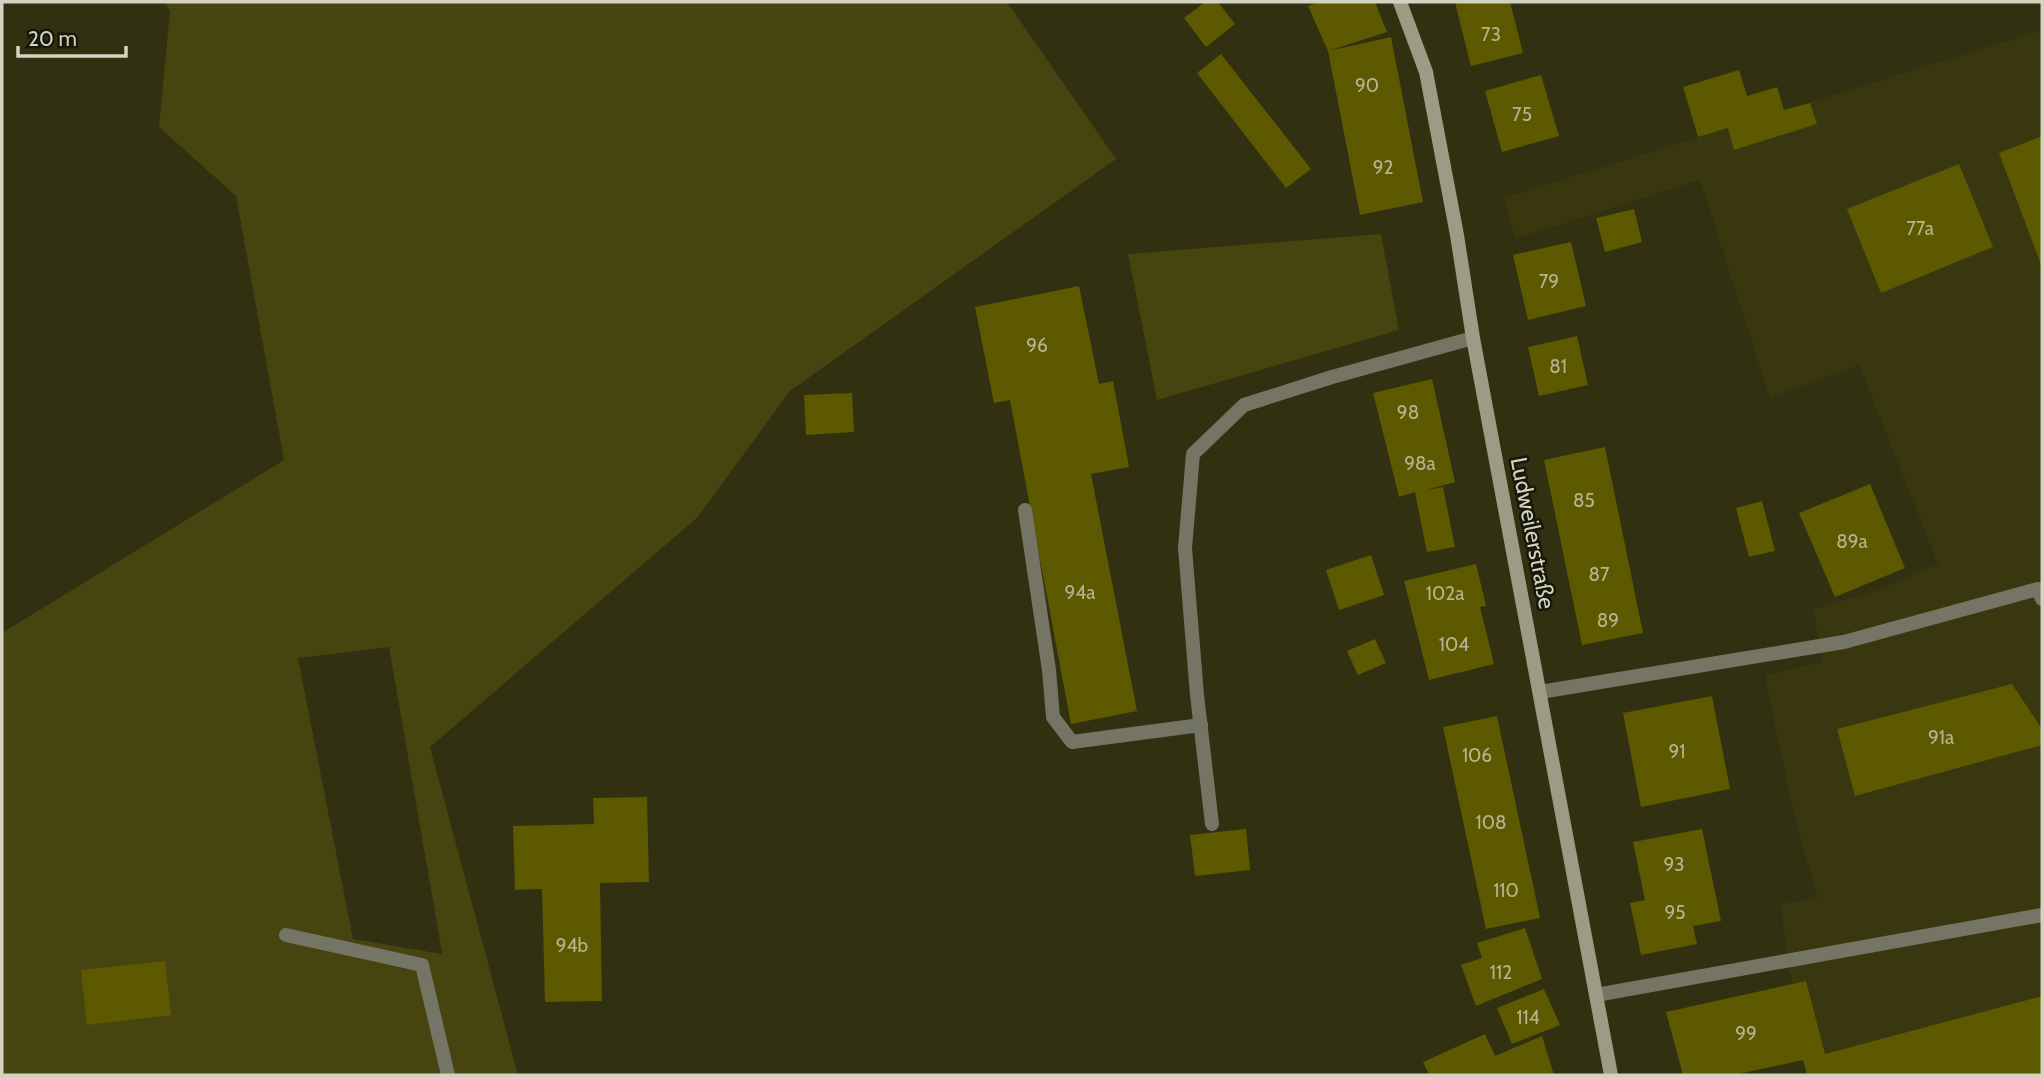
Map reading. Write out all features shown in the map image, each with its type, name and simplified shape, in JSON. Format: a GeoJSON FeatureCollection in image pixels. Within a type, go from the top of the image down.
{"type":"FeatureCollection","features":[{"type":"Feature","properties":{"kind":"main road","name":"Ludweilerstraße"},"geometry":{"type":"LineString","coordinates":[[1400,2],[1426,72],[1611,1075]]}},
{"type":"Feature","properties":{"kind":"street"},"geometry":{"type":"LineString","coordinates":[[1212,824],[1185,548],[1193,454],[1244,405],[1332,377],[1473,338]]}},
{"type":"Feature","properties":{"kind":"street"},"geometry":{"type":"LineString","coordinates":[[1025,510],[1049,670],[1053,717],[1072,742],[1201,725]]}},
{"type":"Feature","properties":{"kind":"street"},"geometry":{"type":"LineString","coordinates":[[1540,692],[1844,642],[2038,589],[2042,599]]}},
{"type":"Feature","properties":{"kind":"street"},"geometry":{"type":"LineString","coordinates":[[1596,995],[2042,915]]}},
{"type":"Feature","properties":{"kind":"street"},"geometry":{"type":"LineString","coordinates":[[286,935],[422,965],[448,1075]]}},
{"type":"Feature","properties":{"kind":"shaded area"},"geometry":{"type":"Polygon","coordinates":[[[164,2],[1007,2],[1116,159],[790,391],[697,518],[430,747],[518,1075],[2,1075],[2,633],[284,460],[236,196],[159,127],[170,11],[164,2]],[[389,647],[298,658],[353,939],[442,954],[389,647]]]}},
{"type":"Feature","properties":{"kind":"shaded area"},"geometry":{"type":"Polygon","coordinates":[[[2042,30],[2042,1075],[1807,1075],[1803,1060],[1807,1041],[1787,961],[1781,904],[1817,898],[1790,798],[1765,675],[1823,662],[1813,609],[1876,591],[1938,564],[1859,365],[1770,398],[1700,180],[1515,239],[1503,198],[2042,30]]]}},
{"type":"Feature","properties":{"kind":"shaded area"},"geometry":{"type":"Polygon","coordinates":[[[1381,234],[1399,330],[1157,400],[1128,254],[1381,234]]]}},
{"type":"Feature","properties":{"kind":"building"},"geometry":{"type":"Polygon","coordinates":[[[1205,2],[1218,2],[1235,24],[1206,47],[1184,18],[1205,2]]]}},
{"type":"Feature","properties":{"kind":"building"},"geometry":{"type":"Polygon","coordinates":[[[1319,2],[1375,2],[1387,32],[1328,51],[1308,6],[1319,2]]]}},
{"type":"Feature","properties":{"kind":"building"},"geometry":{"type":"Polygon","coordinates":[[[1455,2],[1510,2],[1523,53],[1471,66],[1455,2]]]}},
{"type":"Feature","properties":{"kind":"building"},"geometry":{"type":"Polygon","coordinates":[[[1391,37],[1423,202],[1360,215],[1328,51],[1391,37]]]}},
{"type":"Feature","properties":{"kind":"building"},"geometry":{"type":"Polygon","coordinates":[[[1221,54],[1311,169],[1286,188],[1197,73],[1221,54]]]}},
{"type":"Feature","properties":{"kind":"building"},"geometry":{"type":"Polygon","coordinates":[[[1739,70],[1747,96],[1777,87],[1784,110],[1810,103],[1817,124],[1734,150],[1728,128],[1698,137],[1683,87],[1739,70]]]}},
{"type":"Feature","properties":{"kind":"building"},"geometry":{"type":"Polygon","coordinates":[[[1541,75],[1559,136],[1502,152],[1485,91],[1541,75]]]}},
{"type":"Feature","properties":{"kind":"building"},"geometry":{"type":"Polygon","coordinates":[[[2042,136],[2042,267],[1999,153],[2042,136]]]}},
{"type":"Feature","properties":{"kind":"building"},"geometry":{"type":"Polygon","coordinates":[[[1959,164],[1993,247],[1881,293],[1847,209],[1959,164]]]}},
{"type":"Feature","properties":{"kind":"building"},"geometry":{"type":"Polygon","coordinates":[[[1634,209],[1642,242],[1605,252],[1596,218],[1634,209]]]}},
{"type":"Feature","properties":{"kind":"building"},"geometry":{"type":"Polygon","coordinates":[[[1571,242],[1586,306],[1528,320],[1513,255],[1571,242]]]}},
{"type":"Feature","properties":{"kind":"building"},"geometry":{"type":"Polygon","coordinates":[[[1079,286],[1099,384],[1113,381],[1129,467],[1091,474],[1137,711],[1071,724],[1010,400],[994,403],[975,307],[1079,286]]]}},
{"type":"Feature","properties":{"kind":"building"},"geometry":{"type":"Polygon","coordinates":[[[1577,336],[1588,385],[1539,396],[1528,347],[1577,336]]]}},
{"type":"Feature","properties":{"kind":"building"},"geometry":{"type":"Polygon","coordinates":[[[1432,379],[1455,482],[1426,490],[1443,487],[1455,547],[1427,552],[1415,492],[1399,497],[1373,393],[1432,379]]]}},
{"type":"Feature","properties":{"kind":"building"},"geometry":{"type":"Polygon","coordinates":[[[852,393],[854,432],[806,435],[804,395],[852,393]]]}},
{"type":"Feature","properties":{"kind":"building"},"geometry":{"type":"Polygon","coordinates":[[[1605,447],[1643,633],[1582,645],[1544,460],[1605,447]]]}},
{"type":"Feature","properties":{"kind":"building"},"geometry":{"type":"Polygon","coordinates":[[[1870,484],[1905,568],[1835,597],[1799,513],[1870,484]]]}},
{"type":"Feature","properties":{"kind":"building"},"geometry":{"type":"Polygon","coordinates":[[[1762,501],[1775,551],[1749,557],[1736,508],[1762,501]]]}},
{"type":"Feature","properties":{"kind":"building"},"geometry":{"type":"Polygon","coordinates":[[[1371,555],[1384,595],[1339,610],[1326,570],[1371,555]]]}},
{"type":"Feature","properties":{"kind":"building"},"geometry":{"type":"Polygon","coordinates":[[[1476,564],[1486,606],[1480,607],[1494,664],[1429,680],[1404,581],[1476,564]]]}},
{"type":"Feature","properties":{"kind":"building"},"geometry":{"type":"Polygon","coordinates":[[[1375,639],[1386,663],[1358,675],[1347,651],[1375,639]]]}},
{"type":"Feature","properties":{"kind":"building"},"geometry":{"type":"Polygon","coordinates":[[[2012,684],[2042,729],[2042,745],[1855,796],[1837,729],[2012,684]]]}},
{"type":"Feature","properties":{"kind":"building"},"geometry":{"type":"Polygon","coordinates":[[[1712,696],[1730,789],[1641,807],[1623,713],[1712,696]]]}},
{"type":"Feature","properties":{"kind":"building"},"geometry":{"type":"Polygon","coordinates":[[[1497,716],[1540,918],[1486,929],[1443,727],[1497,716]]]}},
{"type":"Feature","properties":{"kind":"building"},"geometry":{"type":"Polygon","coordinates":[[[647,797],[649,882],[600,883],[602,1001],[545,1002],[542,889],[515,890],[513,826],[594,824],[593,798],[647,797]]]}},
{"type":"Feature","properties":{"kind":"building"},"geometry":{"type":"Polygon","coordinates":[[[1246,829],[1250,870],[1195,876],[1190,835],[1246,829]]]}},
{"type":"Feature","properties":{"kind":"building"},"geometry":{"type":"Polygon","coordinates":[[[1702,829],[1721,921],[1693,926],[1697,944],[1641,955],[1630,903],[1645,900],[1633,842],[1702,829]]]}},
{"type":"Feature","properties":{"kind":"building"},"geometry":{"type":"Polygon","coordinates":[[[1525,928],[1542,979],[1476,1006],[1461,965],[1482,958],[1477,943],[1525,928]]]}},
{"type":"Feature","properties":{"kind":"building"},"geometry":{"type":"Polygon","coordinates":[[[165,961],[171,1015],[87,1025],[81,970],[165,961]]]}},
{"type":"Feature","properties":{"kind":"building"},"geometry":{"type":"Polygon","coordinates":[[[1806,981],[1825,1054],[2042,996],[2042,1075],[1807,1075],[1803,1060],[1734,1075],[1683,1075],[1666,1012],[1806,981]]]}},
{"type":"Feature","properties":{"kind":"building"},"geometry":{"type":"Polygon","coordinates":[[[1544,989],[1560,1025],[1512,1044],[1497,1008],[1544,989]]]}},
{"type":"Feature","properties":{"kind":"building"},"geometry":{"type":"Polygon","coordinates":[[[1485,1034],[1495,1056],[1542,1036],[1554,1075],[1429,1075],[1423,1062],[1485,1034]]]}}]}
